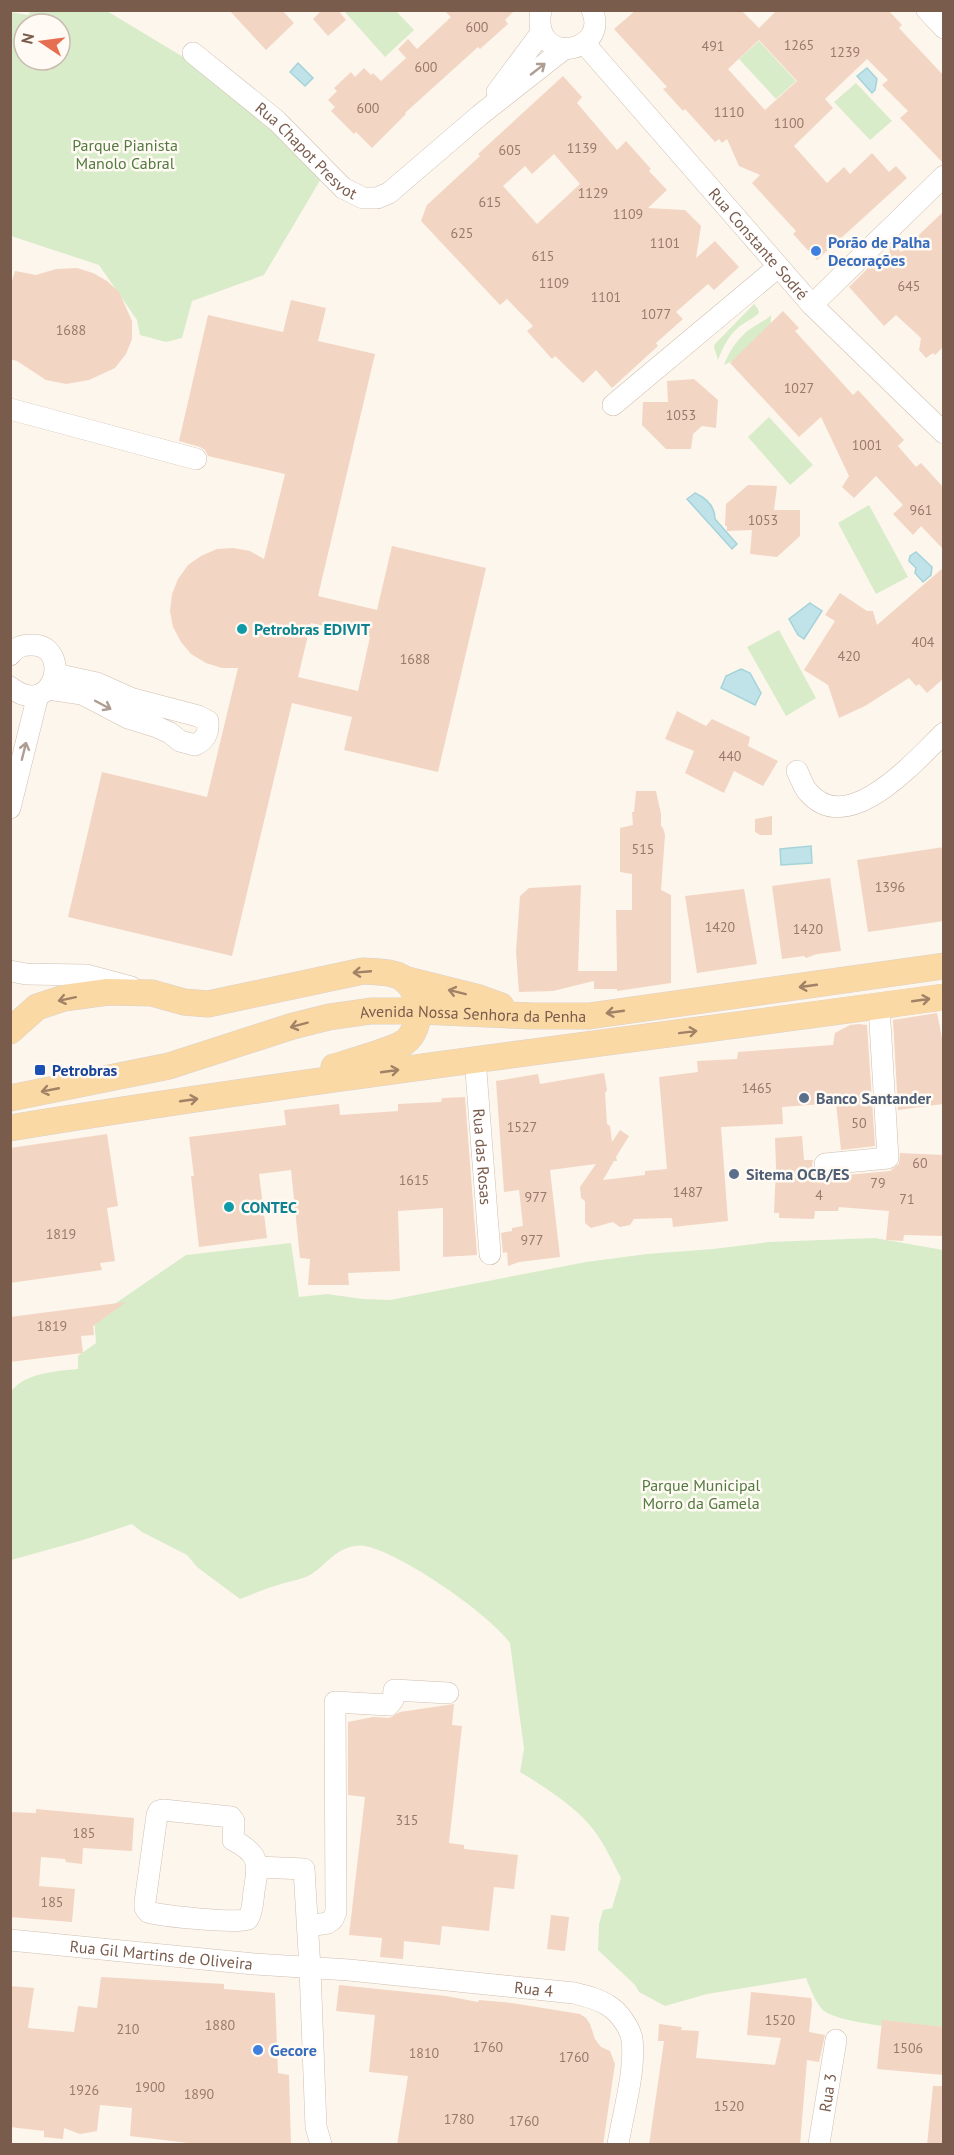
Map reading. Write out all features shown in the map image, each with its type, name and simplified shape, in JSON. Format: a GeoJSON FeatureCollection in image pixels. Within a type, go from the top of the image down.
{"type":"FeatureCollection","features":[{"type":"Feature","properties":{"kind":"main road","name":"Avenida Nossa Senhora da Penha"},"geometry":{"type":"LineString","coordinates":[[10,1098],[169,1066],[293,1026],[329,1017],[371,1011],[589,1016],[944,966]]}},
{"type":"Feature","properties":{"kind":"main road"},"geometry":{"type":"LineString","coordinates":[[10,1031],[37,1007],[64,998],[108,992],[152,993],[184,1002],[208,1004],[363,971],[384,972],[476,997],[533,1016]]}},
{"type":"Feature","properties":{"kind":"main road"},"geometry":{"type":"LineString","coordinates":[[274,1087],[404,1043],[414,1031],[419,1011],[415,994],[404,979]]}},
{"type":"Feature","properties":{"kind":"main road","name":"Avenida Nossa Senhora da Penha"},"geometry":{"type":"LineString","coordinates":[[10,1128],[475,1058],[944,997]]}},
{"type":"Feature","properties":{"kind":"street"},"geometry":{"type":"LineString","coordinates":[[541,10],[539,22],[541,33],[554,47],[564,50]]}},
{"type":"Feature","properties":{"kind":"street"},"geometry":{"type":"LineString","coordinates":[[927,10],[944,28]]}},
{"type":"Feature","properties":{"kind":"street"},"geometry":{"type":"LineString","coordinates":[[584,43],[591,36],[595,12]]}},
{"type":"Feature","properties":{"kind":"street","name":"Rua Chapot Presvot"},"geometry":{"type":"LineString","coordinates":[[480,115],[541,33]]}},
{"type":"Feature","properties":{"kind":"street","name":"Rua Chapot Presvot"},"geometry":{"type":"LineString","coordinates":[[193,53],[277,121],[343,188],[363,198],[377,198],[388,193],[480,115],[564,50],[584,43]]}},
{"type":"Feature","properties":{"kind":"street","name":"Rua Constante Sodré"},"geometry":{"type":"LineString","coordinates":[[584,43],[813,305],[944,433]]}},
{"type":"Feature","properties":{"kind":"street"},"geometry":{"type":"LineString","coordinates":[[813,305],[944,176]]}},
{"type":"Feature","properties":{"kind":"street"},"geometry":{"type":"LineString","coordinates":[[613,405],[778,267]]}},
{"type":"Feature","properties":{"kind":"street"},"geometry":{"type":"LineString","coordinates":[[10,409],[196,459]]}},
{"type":"Feature","properties":{"kind":"street"},"geometry":{"type":"LineString","coordinates":[[10,655],[24,645],[35,645],[45,649],[53,658],[47,686],[10,808]]}},
{"type":"Feature","properties":{"kind":"street"},"geometry":{"type":"LineString","coordinates":[[10,687],[28,696],[47,686],[97,683],[133,699],[198,716],[208,721],[209,731],[204,741],[195,745],[180,741],[170,733],[128,718],[82,693],[47,686]]}},
{"type":"Feature","properties":{"kind":"street"},"geometry":{"type":"LineString","coordinates":[[797,771],[808,792],[824,805],[848,807],[870,799],[944,734]]}},
{"type":"Feature","properties":{"kind":"street"},"geometry":{"type":"LineString","coordinates":[[10,971],[26,974],[86,975],[152,993]]}},
{"type":"Feature","properties":{"kind":"street"},"geometry":{"type":"LineString","coordinates":[[825,1164],[888,1158],[879,1006]]}},
{"type":"Feature","properties":{"kind":"street","name":"Rua das Rosas"},"geometry":{"type":"LineString","coordinates":[[475,1058],[490,1254]]}},
{"type":"Feature","properties":{"kind":"street"},"geometry":{"type":"LineString","coordinates":[[308,1926],[328,1923],[336,1912],[334,1702],[389,1705],[393,1700],[394,1690],[448,1693]]}},
{"type":"Feature","properties":{"kind":"street"},"geometry":{"type":"LineString","coordinates":[[174,1810],[231,1816],[234,1821],[233,1840],[245,1846],[254,1856],[258,1868],[250,1916],[244,1921],[154,1914],[145,1908],[159,1811],[174,1810]]}},
{"type":"Feature","properties":{"kind":"street"},"geometry":{"type":"LineString","coordinates":[[258,1868],[304,1869],[310,1968],[315,2139]]}},
{"type":"Feature","properties":{"kind":"street","name":"Rua Gil Martins de Oliveira"},"geometry":{"type":"LineString","coordinates":[[10,1940],[310,1968]]}},
{"type":"Feature","properties":{"kind":"street","name":"Rua 4"},"geometry":{"type":"LineString","coordinates":[[310,1968],[574,1993],[609,2006],[621,2018],[632,2037],[632,2062],[618,2145]]}},
{"type":"Feature","properties":{"kind":"street","name":"Rua 3"},"geometry":{"type":"LineString","coordinates":[[819,2145],[836,2040]]}},
{"type":"Feature","properties":{"kind":"green space","name":"Parque Pianista Manolo Cabral"},"geometry":{"type":"Polygon","coordinates":[[[31,11],[107,11],[188,60],[325,172],[264,275],[192,301],[182,338],[166,342],[140,335],[137,320],[99,265],[11,236],[10,12],[12,12],[12,72],[72,72],[72,12],[31,11]]]}},
{"type":"Feature","properties":{"kind":"green space"},"geometry":{"type":"Polygon","coordinates":[[[344,11],[396,11],[414,30],[385,57],[344,11]]]}},
{"type":"Feature","properties":{"kind":"green space"},"geometry":{"type":"Polygon","coordinates":[[[759,41],[796,81],[776,99],[739,59],[759,41]]]}},
{"type":"Feature","properties":{"kind":"green space"},"geometry":{"type":"Polygon","coordinates":[[[856,83],[892,121],[870,140],[834,102],[856,83]]]}},
{"type":"Feature","properties":{"kind":"green space"},"geometry":{"type":"Polygon","coordinates":[[[754,304],[759,313],[734,331],[718,360],[715,344],[754,304]]]}},
{"type":"Feature","properties":{"kind":"green space"},"geometry":{"type":"Polygon","coordinates":[[[771,315],[770,340],[763,347],[724,365],[731,350],[742,336],[771,315]]]}},
{"type":"Feature","properties":{"kind":"green space"},"geometry":{"type":"Polygon","coordinates":[[[769,417],[813,465],[790,485],[748,437],[769,417]]]}},
{"type":"Feature","properties":{"kind":"green space"},"geometry":{"type":"Polygon","coordinates":[[[869,505],[908,577],[876,594],[838,523],[869,505]]]}},
{"type":"Feature","properties":{"kind":"green space"},"geometry":{"type":"Polygon","coordinates":[[[779,630],[816,698],[786,716],[747,647],[779,630]]]}},
{"type":"Feature","properties":{"kind":"green space","name":"Parque Municipal Morro da Gamela"},"geometry":{"type":"Polygon","coordinates":[[[875,1238],[943,1250],[943,2032],[864,2023],[834,2016],[824,2011],[818,2004],[806,1978],[707,1994],[665,2006],[639,1992],[635,1985],[598,1950],[599,1924],[603,1910],[612,1908],[621,1878],[606,1849],[592,1828],[573,1808],[520,1772],[524,1749],[510,1643],[464,1601],[400,1560],[365,1546],[351,1547],[336,1554],[306,1577],[240,1599],[197,1567],[187,1555],[142,1532],[132,1524],[11,1560],[10,1393],[16,1386],[31,1377],[78,1369],[78,1356],[96,1343],[94,1318],[186,1255],[291,1243],[299,1297],[327,1294],[390,1300],[586,1262],[647,1254],[769,1242],[875,1238]]]}},
{"type":"Feature","properties":{"kind":"water"},"geometry":{"type":"Polygon","coordinates":[[[298,63],[313,78],[305,86],[290,72],[298,63]]]}},
{"type":"Feature","properties":{"kind":"water"},"geometry":{"type":"Polygon","coordinates":[[[867,68],[877,79],[875,90],[872,93],[857,76],[867,68]]]}},
{"type":"Feature","properties":{"kind":"water"},"geometry":{"type":"Polygon","coordinates":[[[695,493],[709,503],[715,519],[737,544],[732,549],[687,499],[695,493]]]}},
{"type":"Feature","properties":{"kind":"water"},"geometry":{"type":"Polygon","coordinates":[[[916,552],[932,567],[931,575],[923,582],[915,573],[916,568],[909,561],[910,556],[916,552]]]}},
{"type":"Feature","properties":{"kind":"water"},"geometry":{"type":"Polygon","coordinates":[[[810,603],[822,611],[804,639],[798,635],[789,619],[810,603]]]}},
{"type":"Feature","properties":{"kind":"water"},"geometry":{"type":"Polygon","coordinates":[[[741,669],[750,673],[761,693],[755,705],[721,688],[726,676],[741,669]]]}},
{"type":"Feature","properties":{"kind":"water"},"geometry":{"type":"Polygon","coordinates":[[[811,846],[812,863],[781,865],[780,849],[811,846]]]}},
{"type":"Feature","properties":{"kind":"building"},"geometry":{"type":"Polygon","coordinates":[[[229,10],[282,10],[294,23],[266,50],[229,10]]]}},
{"type":"Feature","properties":{"kind":"building"},"geometry":{"type":"Polygon","coordinates":[[[322,10],[338,10],[346,20],[328,36],[313,19],[322,10]]]}},
{"type":"Feature","properties":{"kind":"building"},"geometry":{"type":"Polygon","coordinates":[[[444,10],[515,10],[505,20],[508,24],[480,49],[478,47],[405,113],[372,148],[331,111],[335,107],[328,100],[337,91],[334,88],[351,72],[355,77],[364,68],[381,81],[406,58],[398,49],[408,39],[417,49],[451,17],[444,10]]]}},
{"type":"Feature","properties":{"kind":"building"},"geometry":{"type":"Polygon","coordinates":[[[636,10],[741,10],[759,28],[777,10],[888,10],[902,25],[899,28],[944,76],[944,164],[900,118],[908,111],[882,85],[888,80],[867,59],[825,99],[833,108],[794,146],[827,183],[844,167],[850,174],[872,153],[889,172],[896,166],[907,178],[817,260],[793,234],[796,231],[752,183],[760,175],[739,166],[727,139],[722,143],[719,139],[715,142],[685,109],[683,111],[663,89],[667,87],[614,29],[636,10]],[[759,40],[728,69],[765,110],[797,81],[759,40]]]}},
{"type":"Feature","properties":{"kind":"building"},"geometry":{"type":"Polygon","coordinates":[[[563,76],[582,97],[577,103],[617,150],[626,141],[667,190],[648,208],[685,210],[701,226],[696,258],[715,241],[739,267],[714,290],[708,284],[676,312],[683,319],[656,343],[658,346],[612,388],[596,370],[583,383],[555,356],[552,359],[527,331],[533,326],[507,299],[500,305],[421,221],[427,205],[480,156],[478,154],[563,76]],[[554,154],[532,174],[525,166],[503,186],[537,224],[580,184],[554,154]]]}},
{"type":"Feature","properties":{"kind":"building"},"geometry":{"type":"Polygon","coordinates":[[[944,211],[944,346],[935,355],[933,353],[926,358],[919,350],[921,338],[896,315],[884,326],[849,287],[874,262],[889,260],[890,246],[893,244],[901,252],[944,211]]]}},
{"type":"Feature","properties":{"kind":"building"},"geometry":{"type":"Polygon","coordinates":[[[77,268],[107,281],[119,292],[132,321],[132,339],[126,354],[115,368],[89,380],[66,384],[46,380],[10,359],[10,288],[15,271],[36,275],[56,269],[77,268]]]}},
{"type":"Feature","properties":{"kind":"building","name":"Petrobras EDIVIT"},"geometry":{"type":"Polygon","coordinates":[[[291,300],[326,308],[318,341],[375,354],[318,596],[377,610],[392,546],[486,568],[438,772],[344,750],[352,717],[292,703],[232,956],[68,917],[102,772],[207,797],[238,668],[222,668],[206,663],[191,654],[173,627],[170,611],[172,594],[178,579],[188,565],[217,549],[233,548],[250,551],[264,559],[285,474],[208,456],[200,447],[179,441],[208,315],[283,332],[291,300]],[[311,623],[298,677],[358,691],[370,637],[311,623]]]}},
{"type":"Feature","properties":{"kind":"building"},"geometry":{"type":"Polygon","coordinates":[[[783,311],[799,328],[795,331],[853,395],[858,390],[904,440],[898,446],[916,467],[921,463],[944,488],[944,550],[921,526],[913,535],[893,514],[903,505],[876,476],[854,498],[842,487],[849,476],[821,417],[799,437],[730,363],[783,311]]]}},
{"type":"Feature","properties":{"kind":"building"},"geometry":{"type":"Polygon","coordinates":[[[694,379],[718,400],[716,428],[702,426],[693,434],[691,449],[666,449],[642,425],[643,402],[668,402],[667,381],[694,379]]]}},
{"type":"Feature","properties":{"kind":"building"},"geometry":{"type":"Polygon","coordinates":[[[748,485],[777,486],[774,510],[800,510],[800,536],[777,557],[750,554],[752,530],[727,531],[727,526],[725,526],[726,504],[748,485]]]}},
{"type":"Feature","properties":{"kind":"building"},"geometry":{"type":"Polygon","coordinates":[[[944,567],[944,678],[927,693],[909,678],[865,706],[839,718],[828,685],[804,670],[835,621],[825,615],[840,593],[867,611],[873,611],[877,625],[944,567]]]}},
{"type":"Feature","properties":{"kind":"building"},"geometry":{"type":"Polygon","coordinates":[[[677,711],[706,726],[712,719],[750,737],[748,746],[778,761],[763,786],[734,771],[724,793],[685,773],[694,751],[665,739],[677,711]]]}},
{"type":"Feature","properties":{"kind":"building"},"geometry":{"type":"Polygon","coordinates":[[[636,791],[656,791],[661,826],[665,835],[661,890],[671,895],[671,983],[617,991],[617,989],[594,989],[594,981],[553,991],[519,992],[516,952],[520,896],[529,888],[581,885],[578,971],[617,971],[616,910],[632,910],[632,874],[620,872],[620,828],[633,825],[632,812],[634,812],[636,791]]]}},
{"type":"Feature","properties":{"kind":"building"},"geometry":{"type":"Polygon","coordinates":[[[772,816],[772,835],[760,835],[755,832],[755,819],[772,816]]]}},
{"type":"Feature","properties":{"kind":"building"},"geometry":{"type":"Polygon","coordinates":[[[944,847],[944,921],[868,932],[857,860],[944,847]]]}},
{"type":"Feature","properties":{"kind":"building"},"geometry":{"type":"Polygon","coordinates":[[[830,878],[841,951],[806,958],[804,956],[782,959],[772,886],[830,878]]]}},
{"type":"Feature","properties":{"kind":"building"},"geometry":{"type":"Polygon","coordinates":[[[744,889],[757,964],[697,973],[685,896],[744,889]]]}},
{"type":"Feature","properties":{"kind":"building"},"geometry":{"type":"Polygon","coordinates":[[[937,1013],[944,1048],[943,1104],[898,1110],[893,1020],[937,1013]]]}},
{"type":"Feature","properties":{"kind":"building"},"geometry":{"type":"Polygon","coordinates":[[[850,1025],[867,1025],[875,1146],[841,1150],[836,1103],[782,1107],[783,1124],[721,1127],[728,1221],[673,1227],[672,1218],[634,1219],[630,1225],[620,1227],[613,1222],[591,1228],[585,1223],[585,1201],[581,1198],[580,1187],[596,1164],[550,1170],[560,1257],[519,1262],[508,1266],[507,1252],[503,1253],[501,1233],[523,1226],[519,1190],[504,1192],[496,1081],[538,1074],[540,1084],[604,1073],[607,1090],[605,1093],[607,1124],[610,1126],[612,1142],[620,1130],[629,1136],[616,1157],[617,1161],[614,1161],[603,1180],[645,1175],[645,1171],[667,1169],[659,1077],[698,1072],[697,1061],[737,1059],[738,1052],[833,1045],[835,1033],[850,1025]]]}},
{"type":"Feature","properties":{"kind":"building"},"geometry":{"type":"Polygon","coordinates":[[[465,1097],[477,1255],[443,1257],[443,1208],[398,1211],[400,1271],[348,1273],[349,1285],[308,1285],[310,1259],[300,1258],[291,1170],[259,1174],[267,1238],[199,1247],[189,1137],[286,1125],[284,1110],[339,1104],[340,1115],[398,1111],[398,1104],[441,1102],[442,1098],[465,1097]]]}},
{"type":"Feature","properties":{"kind":"building"},"geometry":{"type":"Polygon","coordinates":[[[107,1134],[118,1206],[107,1208],[115,1261],[100,1263],[102,1270],[10,1283],[10,1148],[107,1134]]]}},
{"type":"Feature","properties":{"kind":"building"},"geometry":{"type":"Polygon","coordinates":[[[802,1136],[804,1160],[813,1160],[812,1166],[815,1172],[826,1177],[890,1171],[899,1164],[900,1153],[944,1155],[944,1236],[904,1235],[903,1241],[886,1240],[889,1211],[839,1207],[838,1211],[815,1211],[814,1219],[779,1218],[779,1213],[774,1213],[775,1138],[802,1136]]]}},
{"type":"Feature","properties":{"kind":"building"},"geometry":{"type":"Polygon","coordinates":[[[126,1302],[93,1326],[94,1335],[81,1336],[83,1353],[10,1362],[10,1317],[126,1302]]]}},
{"type":"Feature","properties":{"kind":"building"},"geometry":{"type":"Polygon","coordinates":[[[454,1704],[452,1725],[462,1726],[449,1843],[464,1845],[464,1849],[518,1855],[514,1889],[494,1887],[489,1931],[442,1926],[440,1945],[404,1941],[403,1959],[380,1957],[382,1938],[349,1935],[365,1797],[348,1795],[348,1722],[373,1717],[389,1718],[400,1712],[454,1704]]]}},
{"type":"Feature","properties":{"kind":"building"},"geometry":{"type":"Polygon","coordinates":[[[36,1809],[134,1818],[132,1851],[83,1848],[82,1864],[66,1862],[65,1859],[41,1857],[39,1886],[75,1889],[72,1922],[10,1917],[10,1812],[36,1813],[36,1809]]]}},
{"type":"Feature","properties":{"kind":"building"},"geometry":{"type":"Polygon","coordinates":[[[551,1915],[569,1917],[565,1951],[547,1949],[551,1915]]]}},
{"type":"Feature","properties":{"kind":"building"},"geometry":{"type":"Polygon","coordinates":[[[101,1977],[224,1984],[224,1989],[275,1993],[278,2073],[289,2075],[291,2145],[205,2145],[130,2136],[132,2108],[100,2105],[97,2131],[80,2134],[64,2128],[63,2139],[44,2137],[44,2131],[10,2127],[10,1986],[34,1988],[28,2028],[74,2032],[78,2006],[97,2008],[101,1977]]]}},
{"type":"Feature","properties":{"kind":"building"},"geometry":{"type":"Polygon","coordinates":[[[339,1985],[446,1996],[478,2002],[479,2000],[512,2003],[580,2014],[590,2024],[595,2039],[601,2047],[610,2051],[615,2064],[603,2145],[397,2145],[408,2076],[369,2072],[375,2015],[336,2011],[339,1985]]]}},
{"type":"Feature","properties":{"kind":"building"},"geometry":{"type":"Polygon","coordinates":[[[751,1992],[811,1998],[809,2032],[825,2035],[819,2062],[807,2060],[800,2145],[649,2145],[664,2041],[658,2041],[659,2024],[682,2027],[681,2030],[699,2031],[696,2058],[775,2065],[781,2038],[747,2035],[751,1992]]]}},
{"type":"Feature","properties":{"kind":"building"},"geometry":{"type":"Polygon","coordinates":[[[882,2020],[944,2027],[944,2075],[877,2069],[882,2020]]]}},
{"type":"Feature","properties":{"kind":"building"},"geometry":{"type":"Polygon","coordinates":[[[933,2086],[944,2086],[944,2145],[927,2145],[933,2086]]]}},
{"type":"Feature","properties":{"kind":"place","name":"Porão de Palha Decorações"},"geometry":{"type":"Point","coordinates":[816,251]}},
{"type":"Feature","properties":{"kind":"place","name":"Petrobras EDIVIT"},"geometry":{"type":"Point","coordinates":[242,629]}},
{"type":"Feature","properties":{"kind":"place","name":"Petrobras"},"geometry":{"type":"Point","coordinates":[40,1070]}},
{"type":"Feature","properties":{"kind":"place","name":"Banco Santander"},"geometry":{"type":"Point","coordinates":[804,1098]}},
{"type":"Feature","properties":{"kind":"place","name":"Sitema OCB/ES"},"geometry":{"type":"Point","coordinates":[734,1174]}},
{"type":"Feature","properties":{"kind":"place","name":"CONTEC"},"geometry":{"type":"Point","coordinates":[229,1207]}},
{"type":"Feature","properties":{"kind":"place","name":"Gecore"},"geometry":{"type":"Point","coordinates":[258,2050]}}]}
